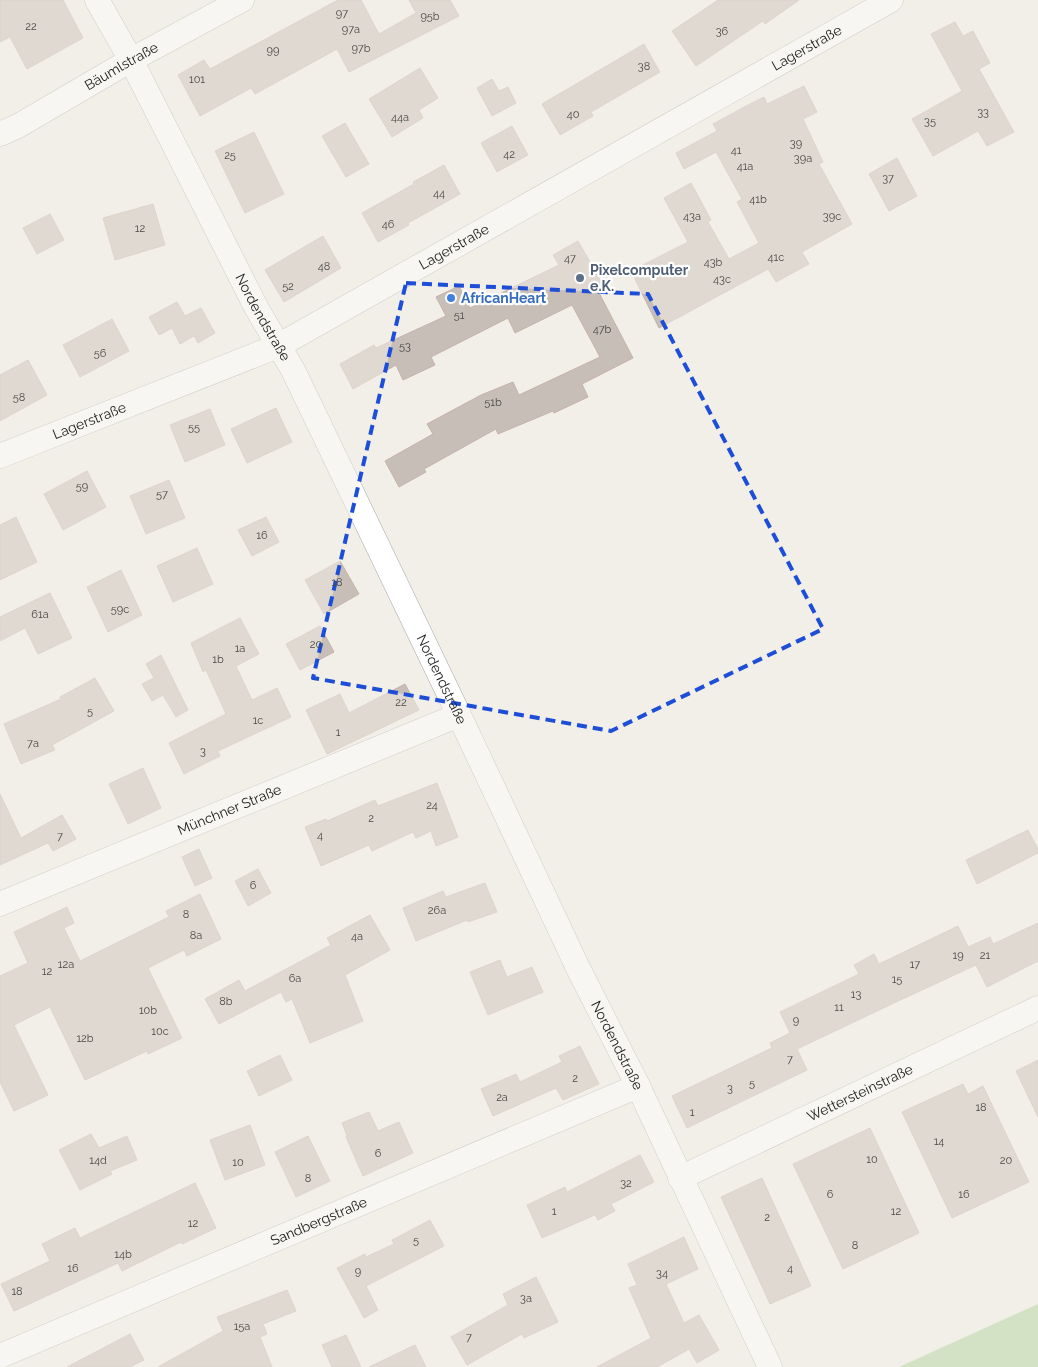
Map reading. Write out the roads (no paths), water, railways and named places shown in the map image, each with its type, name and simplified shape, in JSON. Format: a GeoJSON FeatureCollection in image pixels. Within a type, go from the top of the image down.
{"type":"FeatureCollection","features":[{"type":"Feature","properties":{"kind":"street","name":"Nordendstraße"},"geometry":{"type":"LineString","coordinates":[[97,0],[131,60],[257,308],[293,370],[578,968],[638,1086],[770,1367]]}},
{"type":"Feature","properties":{"kind":"street","name":"Bäumlstraße"},"geometry":{"type":"LineString","coordinates":[[0,134],[18,126],[131,60],[242,0]]}},
{"type":"Feature","properties":{"kind":"street","name":"Lagerstraße"},"geometry":{"type":"LineString","coordinates":[[0,456],[278,346],[891,0]]}},
{"type":"Feature","properties":{"kind":"street","name":"Münchner Straße"},"geometry":{"type":"LineString","coordinates":[[0,904],[459,715]]}},
{"type":"Feature","properties":{"kind":"street","name":"Wettersteinstraße"},"geometry":{"type":"LineString","coordinates":[[680,1178],[1038,1008]]}},
{"type":"Feature","properties":{"kind":"street","name":"Sandbergstraße"},"geometry":{"type":"LineString","coordinates":[[0,1356],[638,1086]]}},
{"type":"Feature","properties":{"kind":"place","name":"Pixelcomputer e.K."},"geometry":{"type":"Point","coordinates":[580,278]}},
{"type":"Feature","properties":{"kind":"place","name":"AfricanHeart"},"geometry":{"type":"Point","coordinates":[451,298]}}]}
